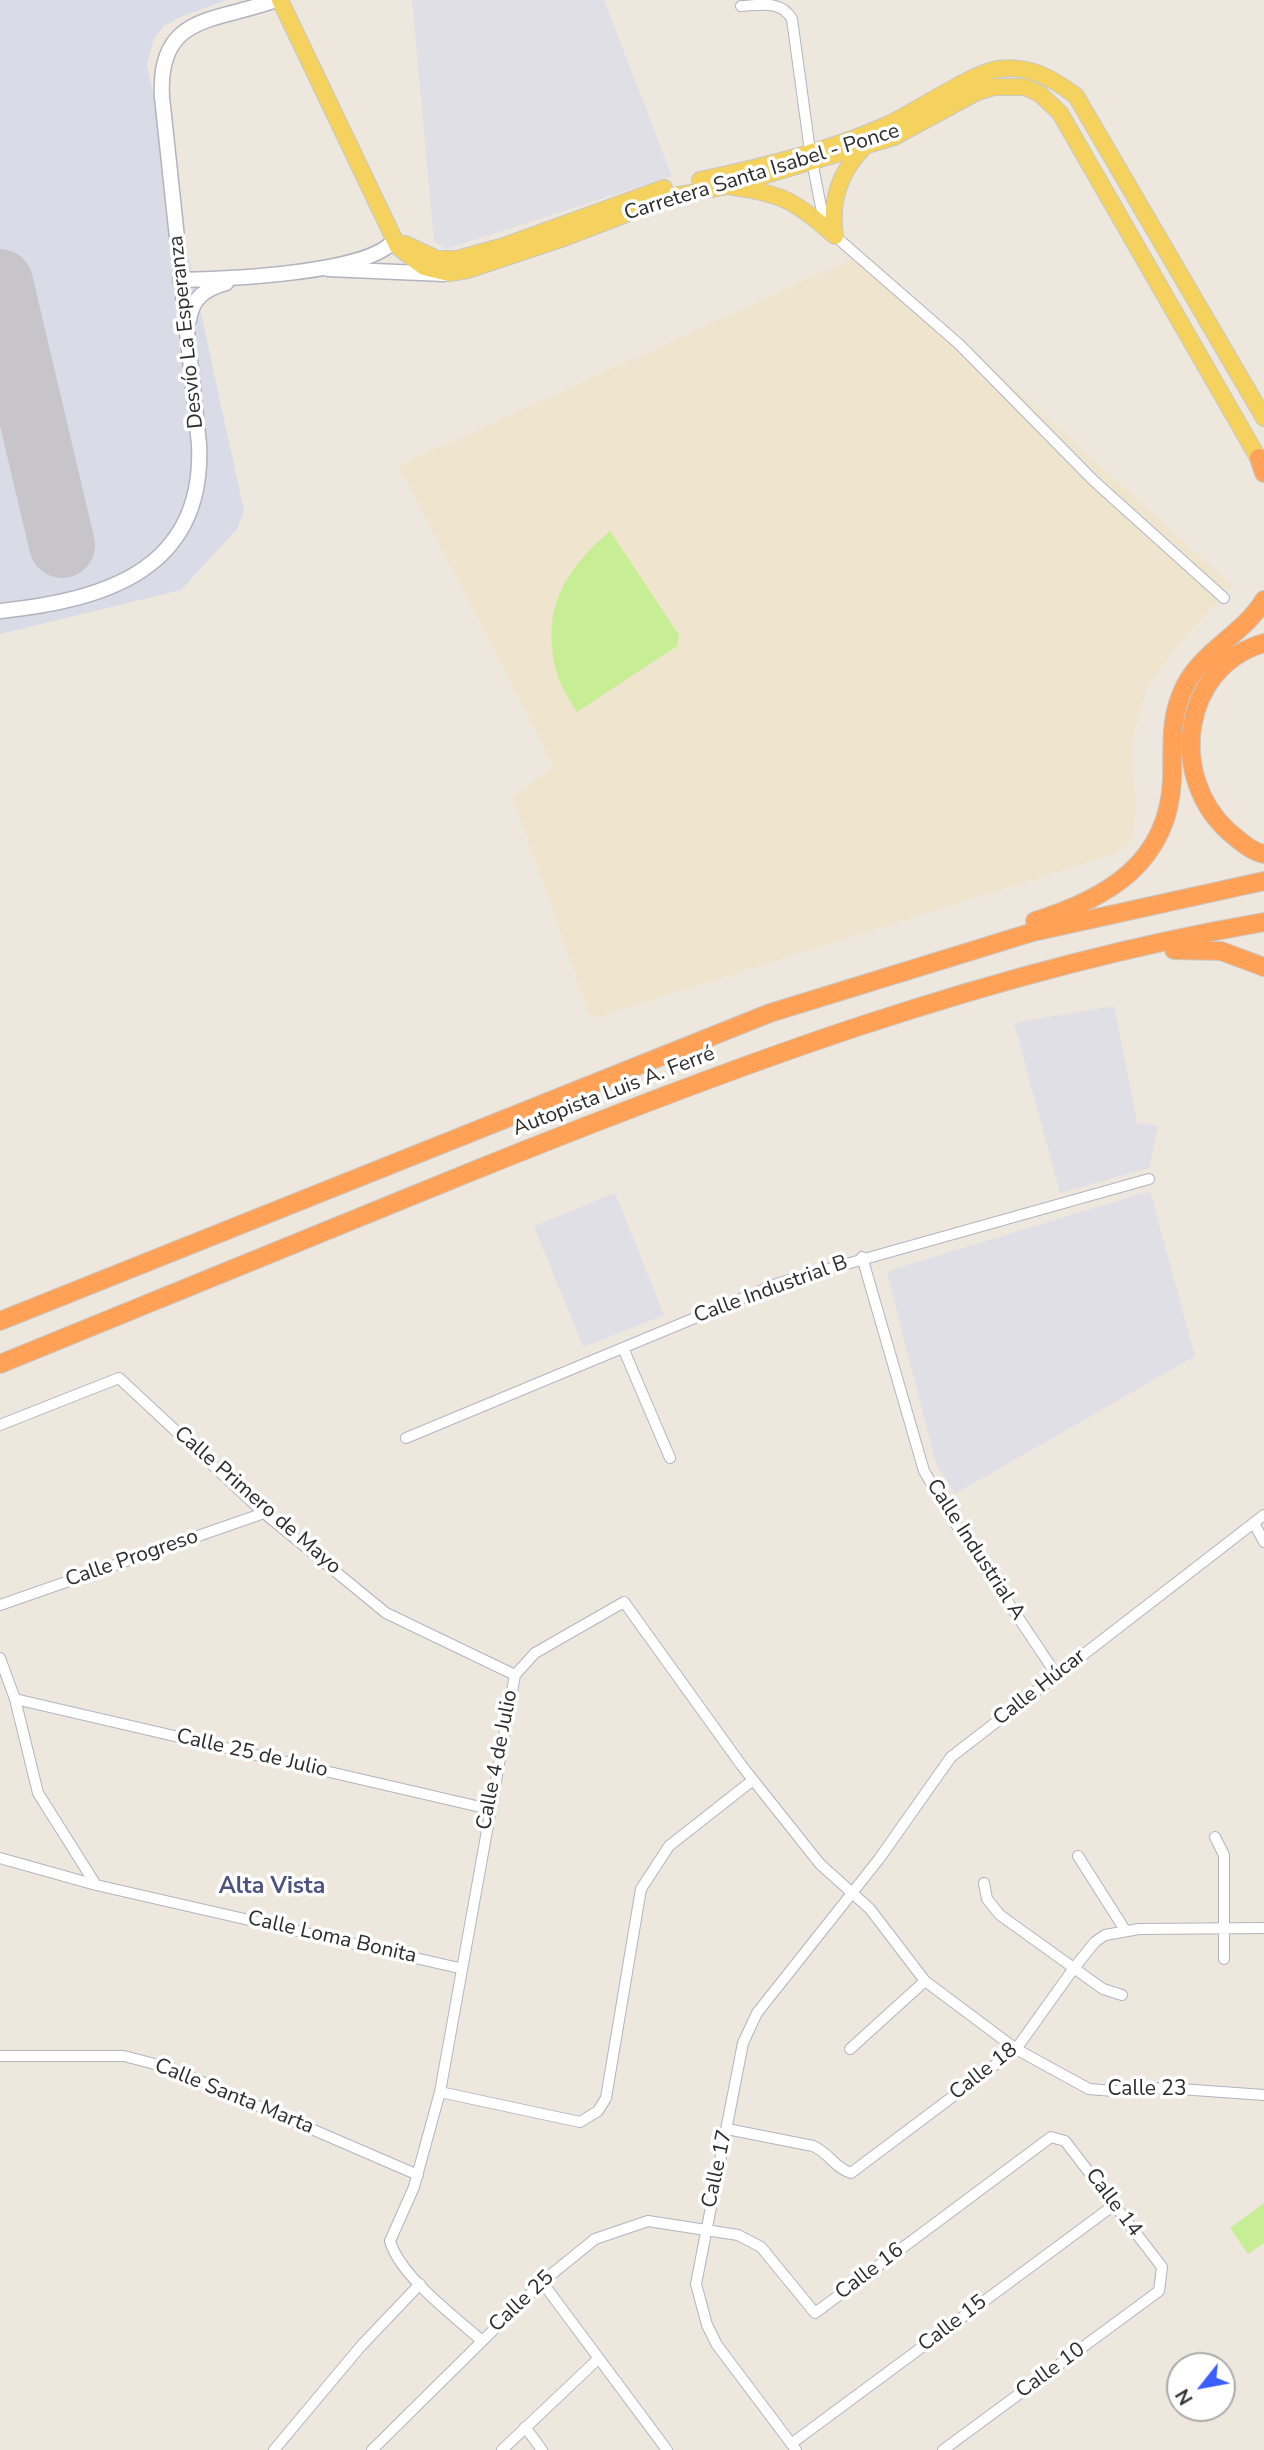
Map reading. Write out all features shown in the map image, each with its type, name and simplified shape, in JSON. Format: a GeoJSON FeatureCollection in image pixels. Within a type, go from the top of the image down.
{"type":"FeatureCollection","features":[{"type":"Feature","properties":{"kind":"highway"},"geometry":{"type":"LineString","coordinates":[[960,952],[994,933],[1050,916],[1098,896],[1138,867],[1157,836],[1169,800],[1172,781],[1171,728],[1186,685],[1206,658],[1251,619],[1264,600]]}},
{"type":"Feature","properties":{"kind":"highway"},"geometry":{"type":"LineString","coordinates":[[1264,643],[1237,655],[1209,682],[1192,721],[1189,744],[1196,786],[1207,806],[1241,843],[1264,854]]}},
{"type":"Feature","properties":{"kind":"highway","name":"Autopista Luis A. Ferré"},"geometry":{"type":"LineString","coordinates":[[0,1321],[721,1032],[960,952],[1033,932],[1264,881]]}},
{"type":"Feature","properties":{"kind":"highway","name":"Autopista Luis A. Ferré"},"geometry":{"type":"LineString","coordinates":[[0,1364],[590,1124],[878,1020],[1039,972],[1264,922]]}},
{"type":"Feature","properties":{"kind":"highway"},"geometry":{"type":"LineString","coordinates":[[1039,972],[1172,950],[1201,949],[1237,954],[1264,967]]}},
{"type":"Feature","properties":{"kind":"main road"},"geometry":{"type":"LineString","coordinates":[[278,0],[394,240],[409,259],[424,267],[449,273]]}},
{"type":"Feature","properties":{"kind":"main road","name":"Desvío La Esperanza"},"geometry":{"type":"LineString","coordinates":[[0,611],[85,595],[125,582],[162,555],[180,531],[194,505],[199,475],[162,97],[164,58],[176,38],[195,23],[278,0]]}},
{"type":"Feature","properties":{"kind":"main road","name":"Carretera Santa Isabel - Ponce"},"geometry":{"type":"LineString","coordinates":[[449,273],[508,258],[673,196],[728,186],[811,157],[886,125],[996,70],[1020,69],[1044,74],[1076,96],[1264,418]]}},
{"type":"Feature","properties":{"kind":"main road","name":"Carretera Santa Isabel - Ponce"},"geometry":{"type":"LineString","coordinates":[[394,240],[437,259],[457,259],[504,246],[662,188],[864,146],[894,137],[985,90],[1010,86],[1025,87],[1040,94],[1060,113],[1095,169],[1262,466]]}},
{"type":"Feature","properties":{"kind":"main road"},"geometry":{"type":"LineString","coordinates":[[835,236],[832,214],[838,186],[848,164],[864,146]]}},
{"type":"Feature","properties":{"kind":"main road"},"geometry":{"type":"LineString","coordinates":[[728,186],[769,192],[794,201],[835,236]]}},
{"type":"Feature","properties":{"kind":"main road"},"geometry":{"type":"LineString","coordinates":[[180,279],[241,279],[320,268],[370,255],[390,246],[394,240]]}},
{"type":"Feature","properties":{"kind":"main road"},"geometry":{"type":"LineString","coordinates":[[320,268],[395,275],[439,276],[449,273]]}},
{"type":"Feature","properties":{"kind":"main road"},"geometry":{"type":"LineString","coordinates":[[187,339],[190,313],[198,297],[213,287],[241,279]]}},
{"type":"Feature","properties":{"kind":"street"},"geometry":{"type":"LineString","coordinates":[[741,6],[774,4],[791,17],[821,207],[835,236],[960,345],[1094,481],[1224,598]]}},
{"type":"Feature","properties":{"kind":"street","name":"Calle Industrial B"},"geometry":{"type":"LineString","coordinates":[[406,1438],[779,1283],[862,1257],[1149,1179]]}},
{"type":"Feature","properties":{"kind":"street","name":"Calle Industrial A"},"geometry":{"type":"LineString","coordinates":[[862,1257],[924,1471],[951,1517],[1056,1674]]}},
{"type":"Feature","properties":{"kind":"street"},"geometry":{"type":"LineString","coordinates":[[623,1348],[670,1458]]}},
{"type":"Feature","properties":{"kind":"street","name":"Calle Primero de Mayo"},"geometry":{"type":"LineString","coordinates":[[0,1425],[119,1378],[264,1513],[386,1613],[514,1675]]}},
{"type":"Feature","properties":{"kind":"street","name":"Calle Progreso"},"geometry":{"type":"LineString","coordinates":[[0,1605],[264,1513]]}},
{"type":"Feature","properties":{"kind":"street","name":"Calle Húcar"},"geometry":{"type":"LineString","coordinates":[[851,1895],[951,1757],[1264,1515]]}},
{"type":"Feature","properties":{"kind":"street"},"geometry":{"type":"LineString","coordinates":[[1254,1523],[1264,1542]]}},
{"type":"Feature","properties":{"kind":"street","name":"Calle 4 de Julio"},"geometry":{"type":"LineString","coordinates":[[420,2284],[393,2250],[390,2242],[418,2175],[440,2092],[459,1968],[514,1675],[535,1653],[624,1602],[753,1780],[820,1864],[851,1895]]}},
{"type":"Feature","properties":{"kind":"street"},"geometry":{"type":"LineString","coordinates":[[0,1658],[15,1699],[38,1793],[96,1885]]}},
{"type":"Feature","properties":{"kind":"street","name":"Calle 25 de Julio"},"geometry":{"type":"LineString","coordinates":[[15,1699],[489,1809]]}},
{"type":"Feature","properties":{"kind":"street"},"geometry":{"type":"LineString","coordinates":[[440,2092],[580,2122],[598,2110],[606,2098],[641,1889],[669,1846],[753,1780]]}},
{"type":"Feature","properties":{"kind":"street"},"geometry":{"type":"LineString","coordinates":[[1215,1837],[1224,1855],[1224,1959]]}},
{"type":"Feature","properties":{"kind":"street"},"geometry":{"type":"LineString","coordinates":[[1078,1856],[1125,1930]]}},
{"type":"Feature","properties":{"kind":"street","name":"Calle Loma Bonita"},"geometry":{"type":"LineString","coordinates":[[0,1858],[96,1885],[459,1968]]}},
{"type":"Feature","properties":{"kind":"street"},"geometry":{"type":"LineString","coordinates":[[984,1883],[987,1899],[1000,1915],[1103,1989],[1122,1995]]}},
{"type":"Feature","properties":{"kind":"street","name":"Calle 23"},"geometry":{"type":"LineString","coordinates":[[851,1895],[870,1909],[925,1981],[1016,2049],[1089,2089],[1113,2091],[1166,2088],[1264,2095]]}},
{"type":"Feature","properties":{"kind":"street","name":"Calle 17"},"geometry":{"type":"LineString","coordinates":[[794,2447],[717,2345],[706,2325],[696,2284],[749,2027],[757,2013],[851,1895]]}},
{"type":"Feature","properties":{"kind":"street","name":"Calle 18"},"geometry":{"type":"LineString","coordinates":[[727,2129],[813,2146],[823,2150],[844,2171],[851,2173],[1016,2049],[1074,1968],[1095,1942],[1105,1935],[1125,1930],[1264,1928]]}},
{"type":"Feature","properties":{"kind":"street"},"geometry":{"type":"LineString","coordinates":[[850,2049],[925,1981]]}},
{"type":"Feature","properties":{"kind":"street","name":"Calle Santa Marta"},"geometry":{"type":"LineString","coordinates":[[0,2056],[124,2056],[170,2068],[418,2175]]}},
{"type":"Feature","properties":{"kind":"street","name":"Calle 14"},"geometry":{"type":"LineString","coordinates":[[1040,2146],[1051,2137],[1065,2141],[1162,2267],[1159,2291]]}},
{"type":"Feature","properties":{"kind":"street","name":"Calle 16"},"geometry":{"type":"LineString","coordinates":[[705,2231],[738,2235],[761,2248],[815,2313],[1040,2146]]}},
{"type":"Feature","properties":{"kind":"street","name":"Calle 15"},"geometry":{"type":"LineString","coordinates":[[794,2447],[1114,2205]]}},
{"type":"Feature","properties":{"kind":"street","name":"Calle 25"},"geometry":{"type":"LineString","coordinates":[[372,2450],[542,2282],[595,2239],[648,2221],[705,2231]]}},
{"type":"Feature","properties":{"kind":"street"},"geometry":{"type":"LineString","coordinates":[[542,2282],[667,2450]]}},
{"type":"Feature","properties":{"kind":"street"},"geometry":{"type":"LineString","coordinates":[[274,2450],[361,2346],[420,2284],[481,2340]]}},
{"type":"Feature","properties":{"kind":"street","name":"Calle 10"},"geometry":{"type":"LineString","coordinates":[[943,2450],[1159,2291]]}},
{"type":"Feature","properties":{"kind":"street"},"geometry":{"type":"LineString","coordinates":[[502,2450],[597,2359]]}},
{"type":"Feature","properties":{"kind":"street"},"geometry":{"type":"LineString","coordinates":[[525,2427],[542,2450]]}},
{"type":"Feature","properties":{"kind":"shaded area"},"geometry":{"type":"Polygon","coordinates":[[[0,0],[226,0],[178,18],[163,27],[153,41],[147,65],[244,511],[237,529],[181,590],[0,634],[0,0]]]}},
{"type":"Feature","properties":{"kind":"shaded area"},"geometry":{"type":"Polygon","coordinates":[[[412,0],[604,0],[672,176],[446,249],[434,242],[412,0]]]}},
{"type":"Feature","properties":{"kind":"shaded area"},"geometry":{"type":"Polygon","coordinates":[[[865,253],[1233,586],[1175,648],[1147,688],[1131,744],[1136,808],[1132,841],[1114,854],[591,1019],[513,798],[553,765],[399,466],[865,253]]]}},
{"type":"Feature","properties":{"kind":"shaded area"},"geometry":{"type":"Polygon","coordinates":[[[1114,1006],[1137,1123],[1158,1126],[1149,1168],[1060,1193],[1014,1023],[1114,1006]]]}},
{"type":"Feature","properties":{"kind":"shaded area"},"geometry":{"type":"Polygon","coordinates":[[[1150,1191],[1195,1356],[955,1494],[936,1464],[887,1273],[1150,1191]]]}},
{"type":"Feature","properties":{"kind":"shaded area"},"geometry":{"type":"Polygon","coordinates":[[[615,1193],[664,1315],[583,1347],[534,1226],[615,1193]]]}},
{"type":"Feature","properties":{"kind":"green space"},"geometry":{"type":"Polygon","coordinates":[[[610,531],[679,635],[677,646],[577,712],[557,673],[552,630],[554,611],[560,593],[580,561],[610,531]]]}},
{"type":"Feature","properties":{"kind":"green space"},"geometry":{"type":"Polygon","coordinates":[[[1264,2203],[1264,2243],[1248,2254],[1230,2228],[1264,2203]]]}},
{"type":"Feature","properties":{"kind":"runway"},"geometry":{"type":"LineString","coordinates":[[0,282],[62,545]]}},
{"type":"Feature","properties":{"kind":"district","name":"Alta Vista"},"geometry":{"type":"Point","coordinates":[272,1887]}}]}
